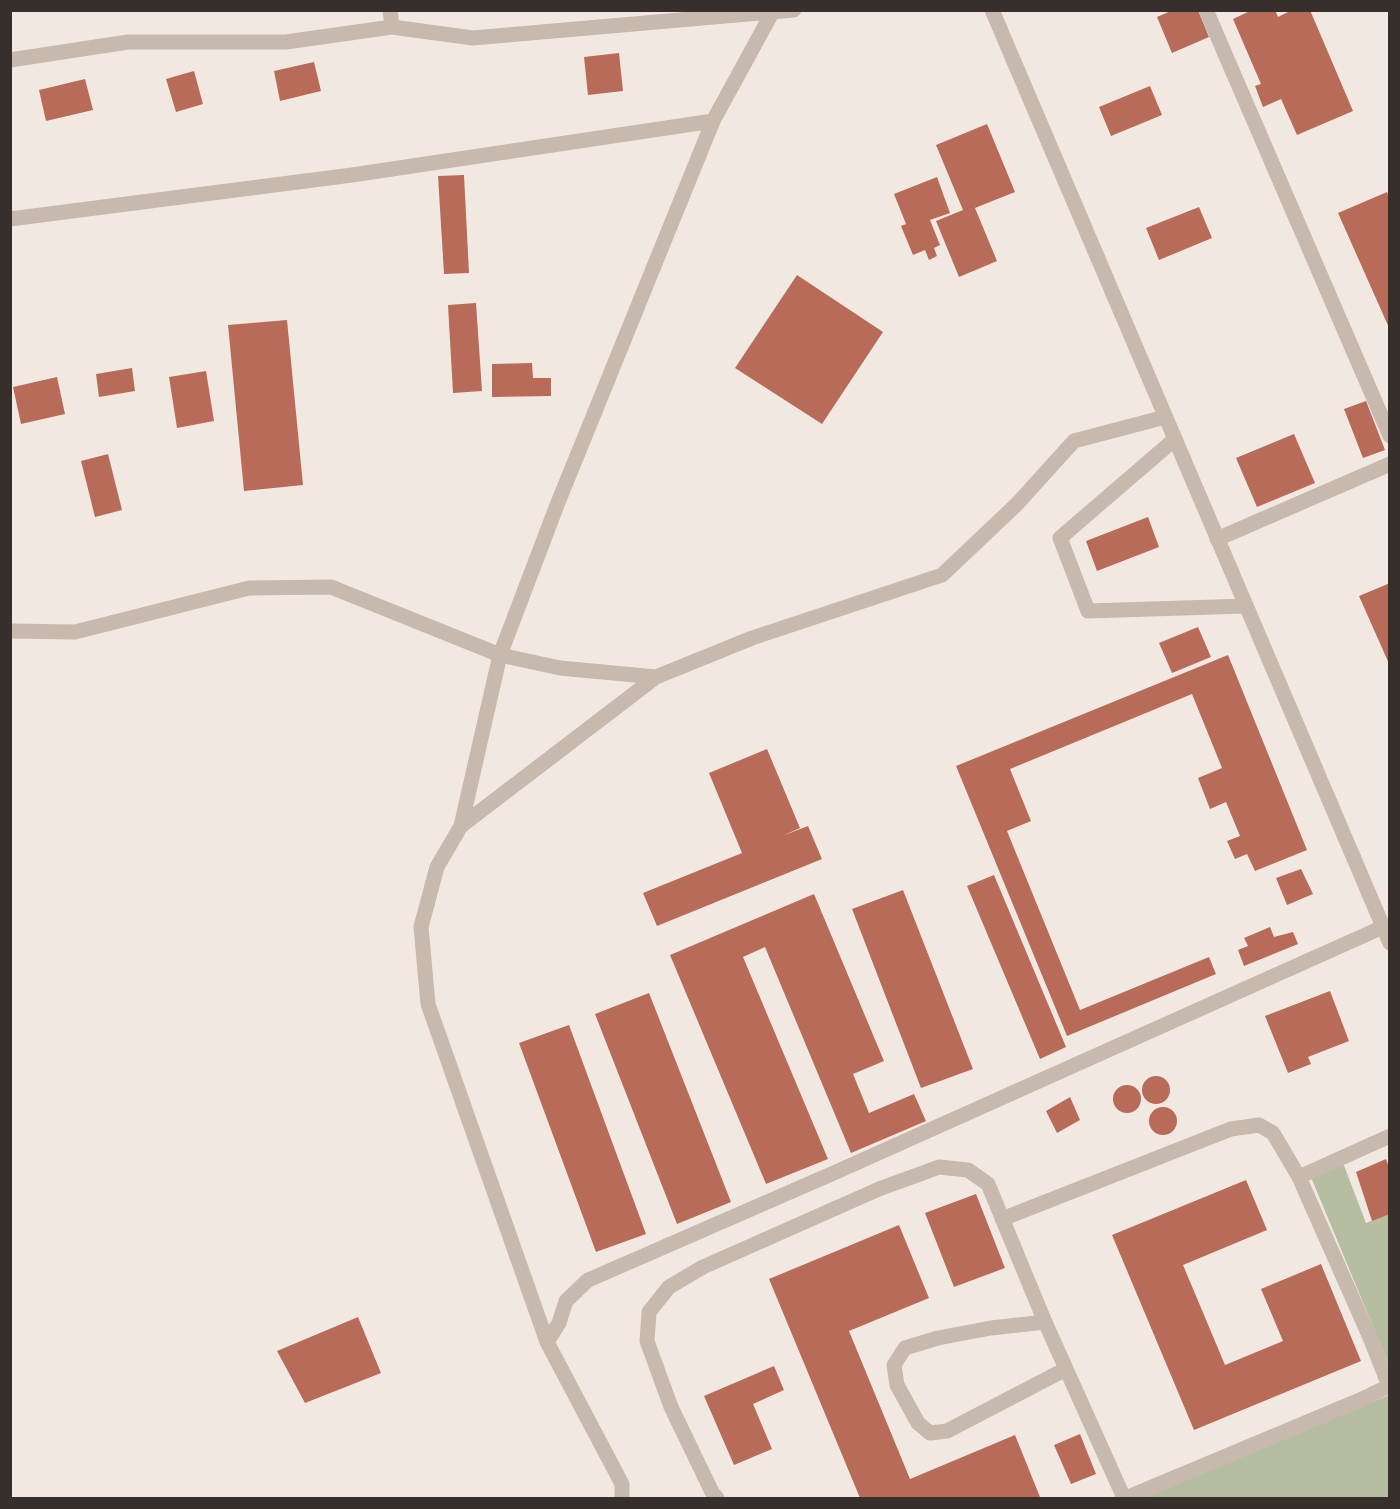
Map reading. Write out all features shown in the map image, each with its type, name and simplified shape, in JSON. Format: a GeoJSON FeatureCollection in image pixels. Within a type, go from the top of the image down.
{"type":"FeatureCollection","features":[{"type":"Feature","properties":{"kind":"street"},"geometry":{"type":"LineString","coordinates":[[390,10],[392,27]]}},
{"type":"Feature","properties":{"kind":"street"},"geometry":{"type":"LineString","coordinates":[[10,60],[128,42],[286,42],[392,27],[473,38],[794,10]]}},
{"type":"Feature","properties":{"kind":"street"},"geometry":{"type":"LineString","coordinates":[[992,10],[1389,944]]}},
{"type":"Feature","properties":{"kind":"street"},"geometry":{"type":"LineString","coordinates":[[1206,10],[1389,436]]}},
{"type":"Feature","properties":{"kind":"street"},"geometry":{"type":"LineString","coordinates":[[622,1498],[622,1484],[547,1342],[428,1005],[421,927],[437,867],[461,826],[500,655],[557,505],[713,122],[772,13]]}},
{"type":"Feature","properties":{"kind":"street"},"geometry":{"type":"LineString","coordinates":[[10,219],[352,175],[713,122]]}},
{"type":"Feature","properties":{"kind":"street"},"geometry":{"type":"LineString","coordinates":[[461,826],[656,677],[752,638],[942,575],[1017,504],[1074,441],[1165,417]]}},
{"type":"Feature","properties":{"kind":"street"},"geometry":{"type":"LineString","coordinates":[[1174,439],[1060,538],[1088,611],[1246,606]]}},
{"type":"Feature","properties":{"kind":"street"},"geometry":{"type":"LineString","coordinates":[[1217,539],[1389,464]]}},
{"type":"Feature","properties":{"kind":"street"},"geometry":{"type":"LineString","coordinates":[[10,631],[75,632],[249,588],[331,587],[500,655],[560,668],[656,677]]}},
{"type":"Feature","properties":{"kind":"street"},"geometry":{"type":"LineString","coordinates":[[547,1342],[559,1323],[566,1301],[588,1280],[838,1172],[1383,927]]}},
{"type":"Feature","properties":{"kind":"street"},"geometry":{"type":"LineString","coordinates":[[717,1498],[671,1407],[647,1341],[649,1312],[669,1287],[703,1267],[879,1189],[939,1167],[969,1170],[987,1184],[1045,1322],[1125,1498],[1389,1386],[1299,1177],[1273,1133],[1259,1125],[1231,1129],[1002,1219]]}},
{"type":"Feature","properties":{"kind":"street"},"geometry":{"type":"LineString","coordinates":[[1299,1177],[1389,1136]]}},
{"type":"Feature","properties":{"kind":"street"},"geometry":{"type":"LineString","coordinates":[[1045,1322],[992,1328],[938,1338],[905,1348],[894,1365],[897,1385],[918,1423],[930,1433],[947,1431],[1066,1369]]}},
{"type":"Feature","properties":{"kind":"green space"},"geometry":{"type":"Polygon","coordinates":[[[1340,1155],[1366,1223],[1389,1214],[1389,1365],[1308,1170],[1340,1155]]]}},
{"type":"Feature","properties":{"kind":"green space"},"geometry":{"type":"Polygon","coordinates":[[[1389,1395],[1389,1498],[1140,1498],[1389,1395]]]}},
{"type":"Feature","properties":{"kind":"building"},"geometry":{"type":"Polygon","coordinates":[[[1173,10],[1198,10],[1209,37],[1172,53],[1157,17],[1173,10]]]}},
{"type":"Feature","properties":{"kind":"building"},"geometry":{"type":"Polygon","coordinates":[[[1252,10],[1275,10],[1278,17],[1292,10],[1310,10],[1353,111],[1297,135],[1281,99],[1263,107],[1255,86],[1261,84],[1233,19],[1252,10]]]}},
{"type":"Feature","properties":{"kind":"building"},"geometry":{"type":"Polygon","coordinates":[[[619,53],[623,91],[588,95],[584,57],[619,53]]]}},
{"type":"Feature","properties":{"kind":"building"},"geometry":{"type":"Polygon","coordinates":[[[314,62],[321,91],[280,101],[274,71],[314,62]]]}},
{"type":"Feature","properties":{"kind":"building"},"geometry":{"type":"Polygon","coordinates":[[[194,71],[203,104],[176,112],[166,79],[194,71]]]}},
{"type":"Feature","properties":{"kind":"building"},"geometry":{"type":"Polygon","coordinates":[[[85,79],[93,110],[46,121],[39,90],[85,79]]]}},
{"type":"Feature","properties":{"kind":"building"},"geometry":{"type":"Polygon","coordinates":[[[1150,86],[1162,115],[1111,136],[1099,107],[1150,86]]]}},
{"type":"Feature","properties":{"kind":"building"},"geometry":{"type":"Polygon","coordinates":[[[987,124],[1015,192],[975,208],[997,261],[959,277],[936,221],[963,210],[936,145],[987,124]]]}},
{"type":"Feature","properties":{"kind":"building"},"geometry":{"type":"Polygon","coordinates":[[[464,175],[469,273],[444,274],[438,176],[464,175]]]}},
{"type":"Feature","properties":{"kind":"building"},"geometry":{"type":"Polygon","coordinates":[[[937,177],[950,213],[930,220],[940,245],[934,248],[937,256],[929,260],[925,250],[913,255],[901,226],[906,224],[894,194],[937,177]]]}},
{"type":"Feature","properties":{"kind":"building"},"geometry":{"type":"Polygon","coordinates":[[[1387,192],[1390,199],[1390,330],[1338,213],[1387,192]]]}},
{"type":"Feature","properties":{"kind":"building"},"geometry":{"type":"Polygon","coordinates":[[[1199,207],[1212,238],[1159,260],[1146,228],[1199,207]]]}},
{"type":"Feature","properties":{"kind":"building"},"geometry":{"type":"Polygon","coordinates":[[[797,275],[883,332],[822,424],[735,368],[797,275]]]}},
{"type":"Feature","properties":{"kind":"building"},"geometry":{"type":"Polygon","coordinates":[[[476,303],[482,391],[453,393],[448,305],[476,303]]]}},
{"type":"Feature","properties":{"kind":"building"},"geometry":{"type":"Polygon","coordinates":[[[287,320],[303,485],[244,491],[228,325],[287,320]]]}},
{"type":"Feature","properties":{"kind":"building"},"geometry":{"type":"Polygon","coordinates":[[[532,363],[533,378],[551,378],[551,396],[492,397],[492,364],[532,363]]]}},
{"type":"Feature","properties":{"kind":"building"},"geometry":{"type":"Polygon","coordinates":[[[132,368],[135,391],[99,397],[96,374],[132,368]]]}},
{"type":"Feature","properties":{"kind":"building"},"geometry":{"type":"Polygon","coordinates":[[[206,371],[214,421],[177,428],[169,377],[206,371]]]}},
{"type":"Feature","properties":{"kind":"building"},"geometry":{"type":"Polygon","coordinates":[[[57,377],[65,414],[21,424],[13,387],[57,377]]]}},
{"type":"Feature","properties":{"kind":"building"},"geometry":{"type":"Polygon","coordinates":[[[1366,401],[1385,450],[1363,458],[1344,409],[1366,401]]]}},
{"type":"Feature","properties":{"kind":"building"},"geometry":{"type":"Polygon","coordinates":[[[1294,434],[1315,483],[1257,507],[1236,458],[1294,434]]]}},
{"type":"Feature","properties":{"kind":"building"},"geometry":{"type":"Polygon","coordinates":[[[108,454],[122,510],[95,517],[81,461],[108,454]]]}},
{"type":"Feature","properties":{"kind":"building"},"geometry":{"type":"Polygon","coordinates":[[[1148,517],[1159,547],[1097,571],[1086,541],[1148,517]]]}},
{"type":"Feature","properties":{"kind":"building"},"geometry":{"type":"Polygon","coordinates":[[[1390,583],[1390,666],[1359,596],[1390,583]]]}},
{"type":"Feature","properties":{"kind":"building"},"geometry":{"type":"Polygon","coordinates":[[[1198,627],[1211,657],[1172,673],[1159,643],[1198,627]]]}},
{"type":"Feature","properties":{"kind":"building"},"geometry":{"type":"Polygon","coordinates":[[[1228,655],[1307,850],[1255,871],[1247,854],[1235,859],[1227,841],[1240,836],[1226,802],[1210,809],[1198,778],[1222,768],[1192,694],[1010,769],[1031,821],[1007,831],[1080,1010],[1209,957],[1216,974],[1067,1036],[956,766],[1228,655]]]}},
{"type":"Feature","properties":{"kind":"building"},"geometry":{"type":"Polygon","coordinates":[[[767,749],[800,828],[782,836],[808,826],[822,859],[657,926],[643,893],[742,853],[709,773],[767,749]]]}},
{"type":"Feature","properties":{"kind":"building"},"geometry":{"type":"Polygon","coordinates":[[[1301,869],[1313,894],[1287,905],[1276,878],[1301,869]]]}},
{"type":"Feature","properties":{"kind":"building"},"geometry":{"type":"Polygon","coordinates":[[[994,875],[1066,1047],[1040,1059],[967,886],[994,875]]]}},
{"type":"Feature","properties":{"kind":"building"},"geometry":{"type":"Polygon","coordinates":[[[903,890],[973,1069],[921,1088],[852,909],[903,890]]]}},
{"type":"Feature","properties":{"kind":"building"},"geometry":{"type":"Polygon","coordinates":[[[814,894],[884,1061],[853,1074],[869,1113],[914,1094],[926,1121],[851,1153],[765,947],[743,957],[828,1159],[766,1184],[670,955],[814,894]]]}},
{"type":"Feature","properties":{"kind":"building"},"geometry":{"type":"Polygon","coordinates":[[[1270,927],[1274,937],[1293,932],[1298,944],[1244,966],[1238,950],[1248,946],[1244,938],[1270,927]]]}},
{"type":"Feature","properties":{"kind":"building"},"geometry":{"type":"Polygon","coordinates":[[[1330,991],[1349,1041],[1308,1057],[1311,1064],[1288,1073],[1265,1016],[1330,991]]]}},
{"type":"Feature","properties":{"kind":"building"},"geometry":{"type":"Polygon","coordinates":[[[649,993],[731,1202],[677,1224],[595,1014],[649,993]]]}},
{"type":"Feature","properties":{"kind":"building"},"geometry":{"type":"Polygon","coordinates":[[[569,1025],[646,1234],[596,1252],[519,1043],[569,1025]]]}},
{"type":"Feature","properties":{"kind":"building"},"geometry":{"type":"Polygon","coordinates":[[[1156,1076],[1166,1080],[1170,1090],[1166,1100],[1156,1104],[1146,1100],[1142,1090],[1146,1080],[1156,1076]]]}},
{"type":"Feature","properties":{"kind":"building"},"geometry":{"type":"Polygon","coordinates":[[[1127,1085],[1137,1089],[1141,1099],[1137,1109],[1127,1113],[1117,1109],[1113,1099],[1117,1089],[1127,1085]]]}},
{"type":"Feature","properties":{"kind":"building"},"geometry":{"type":"Polygon","coordinates":[[[1070,1097],[1080,1120],[1057,1133],[1046,1111],[1070,1097]]]}},
{"type":"Feature","properties":{"kind":"building"},"geometry":{"type":"Polygon","coordinates":[[[1163,1107],[1173,1111],[1177,1121],[1173,1131],[1163,1135],[1153,1131],[1149,1121],[1153,1111],[1163,1107]]]}},
{"type":"Feature","properties":{"kind":"building"},"geometry":{"type":"Polygon","coordinates":[[[1386,1159],[1390,1170],[1390,1214],[1372,1221],[1356,1172],[1386,1159]]]}},
{"type":"Feature","properties":{"kind":"building"},"geometry":{"type":"Polygon","coordinates":[[[1246,1180],[1267,1230],[1183,1265],[1225,1365],[1283,1341],[1261,1289],[1321,1264],[1361,1361],[1194,1430],[1112,1235],[1246,1180]]]}},
{"type":"Feature","properties":{"kind":"building"},"geometry":{"type":"Polygon","coordinates":[[[976,1194],[1005,1268],[954,1287],[925,1213],[976,1194]]]}},
{"type":"Feature","properties":{"kind":"building"},"geometry":{"type":"Polygon","coordinates":[[[899,1225],[929,1298],[849,1331],[910,1479],[1015,1435],[1040,1497],[860,1498],[769,1279],[899,1225]]]}},
{"type":"Feature","properties":{"kind":"building"},"geometry":{"type":"Polygon","coordinates":[[[358,1317],[381,1373],[305,1403],[277,1351],[358,1317]]]}},
{"type":"Feature","properties":{"kind":"building"},"geometry":{"type":"Polygon","coordinates":[[[774,1366],[784,1390],[753,1404],[772,1449],[734,1465],[704,1396],[774,1366]]]}},
{"type":"Feature","properties":{"kind":"building"},"geometry":{"type":"Polygon","coordinates":[[[1080,1434],[1096,1474],[1071,1484],[1054,1445],[1080,1434]]]}}]}
